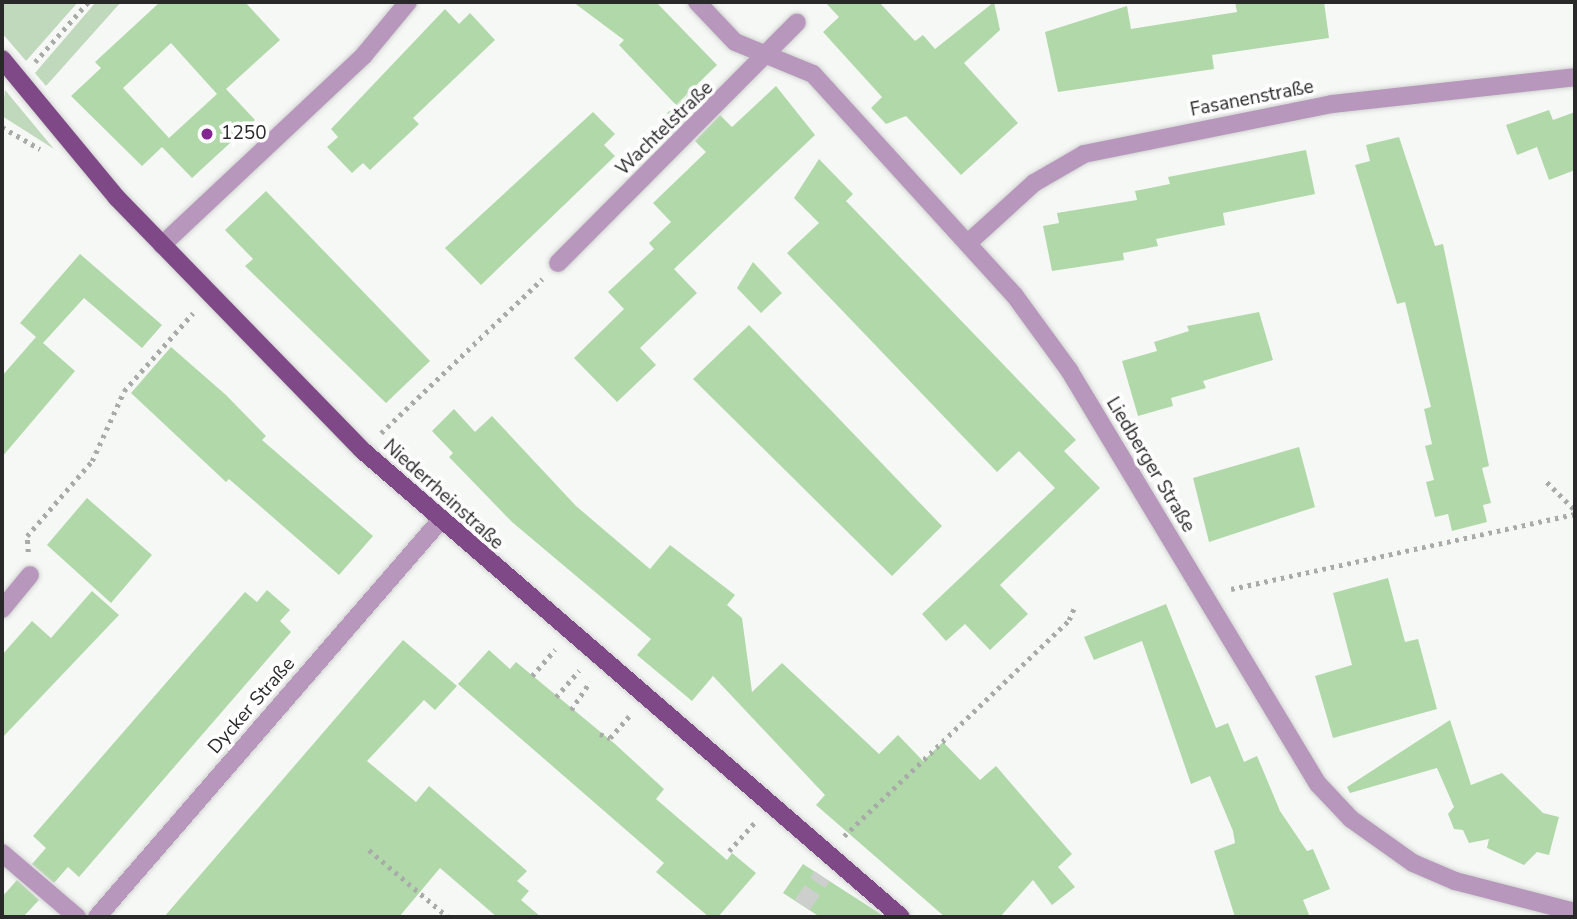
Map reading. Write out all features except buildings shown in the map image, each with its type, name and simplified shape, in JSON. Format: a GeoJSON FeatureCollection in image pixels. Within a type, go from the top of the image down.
{"type":"FeatureCollection","features":[{"type":"Feature","properties":{"kind":"main road","name":"Niederrheinstraße"},"geometry":{"type":"LineString","coordinates":[[2,60],[162,245],[362,450],[439,523],[901,917]]}},
{"type":"Feature","properties":{"kind":"street"},"geometry":{"type":"LineString","coordinates":[[162,245],[364,55],[408,2]]}},
{"type":"Feature","properties":{"kind":"street","name":"Liedberger Straße"},"geometry":{"type":"LineString","coordinates":[[697,2],[735,42],[762,57],[813,74],[968,243],[1069,370],[1318,784],[1351,819],[1413,863],[1455,881],[1575,912]]}},
{"type":"Feature","properties":{"kind":"street","name":"Wachtelstraße"},"geometry":{"type":"LineString","coordinates":[[558,263],[797,22]]}},
{"type":"Feature","properties":{"kind":"street","name":"Fasanenstraße"},"geometry":{"type":"LineString","coordinates":[[968,243],[1034,183],[1084,154],[1332,104],[1575,77]]}},
{"type":"Feature","properties":{"kind":"street","name":"Dycker Straße"},"geometry":{"type":"LineString","coordinates":[[97,917],[439,523]]}},
{"type":"Feature","properties":{"kind":"street"},"geometry":{"type":"LineString","coordinates":[[2,608],[30,575]]}},
{"type":"Feature","properties":{"kind":"street"},"geometry":{"type":"LineString","coordinates":[[2,853],[77,917]]}},
{"type":"Feature","properties":{"kind":"path"},"geometry":{"type":"LineString","coordinates":[[18,78],[88,2]]}},
{"type":"Feature","properties":{"kind":"path"},"geometry":{"type":"LineString","coordinates":[[362,450],[558,263]]}},
{"type":"Feature","properties":{"kind":"path"},"geometry":{"type":"LineString","coordinates":[[30,575],[27,536],[92,461],[124,391],[210,294]]}},
{"type":"Feature","properties":{"kind":"path"},"geometry":{"type":"LineString","coordinates":[[1202,595],[1575,512],[1548,482]]}},
{"type":"Feature","properties":{"kind":"path"},"geometry":{"type":"LineString","coordinates":[[827,855],[940,738],[1069,620],[1074,608]]}},
{"type":"Feature","properties":{"kind":"path"},"geometry":{"type":"LineString","coordinates":[[532,676],[569,634]]}},
{"type":"Feature","properties":{"kind":"path"},"geometry":{"type":"LineString","coordinates":[[556,697],[599,660]]}},
{"type":"Feature","properties":{"kind":"path"},"geometry":{"type":"LineString","coordinates":[[571,710],[599,660]]}},
{"type":"Feature","properties":{"kind":"path"},"geometry":{"type":"LineString","coordinates":[[600,734],[610,738],[644,699]]}},
{"type":"Feature","properties":{"kind":"path"},"geometry":{"type":"LineString","coordinates":[[729,850],[770,807]]}},
{"type":"Feature","properties":{"kind":"path"},"geometry":{"type":"LineString","coordinates":[[369,850],[449,917]]}},
{"type":"Feature","properties":{"kind":"green space"},"geometry":{"type":"Polygon","coordinates":[[[2,2],[78,2],[26,61],[2,33],[2,2]]]}},
{"type":"Feature","properties":{"kind":"green space"},"geometry":{"type":"Polygon","coordinates":[[[96,2],[121,2],[46,86],[35,73],[96,2]]]}},
{"type":"Feature","properties":{"kind":"green space"},"geometry":{"type":"Polygon","coordinates":[[[5,90],[54,149],[2,116],[5,90]]]}},
{"type":"Feature","properties":{"kind":"tunnel"},"geometry":{"type":"LineString","coordinates":[[802,905],[822,876]]}},
{"type":"Feature","properties":{"kind":"place","name":"1250"},"geometry":{"type":"Point","coordinates":[207,134]}}]}
